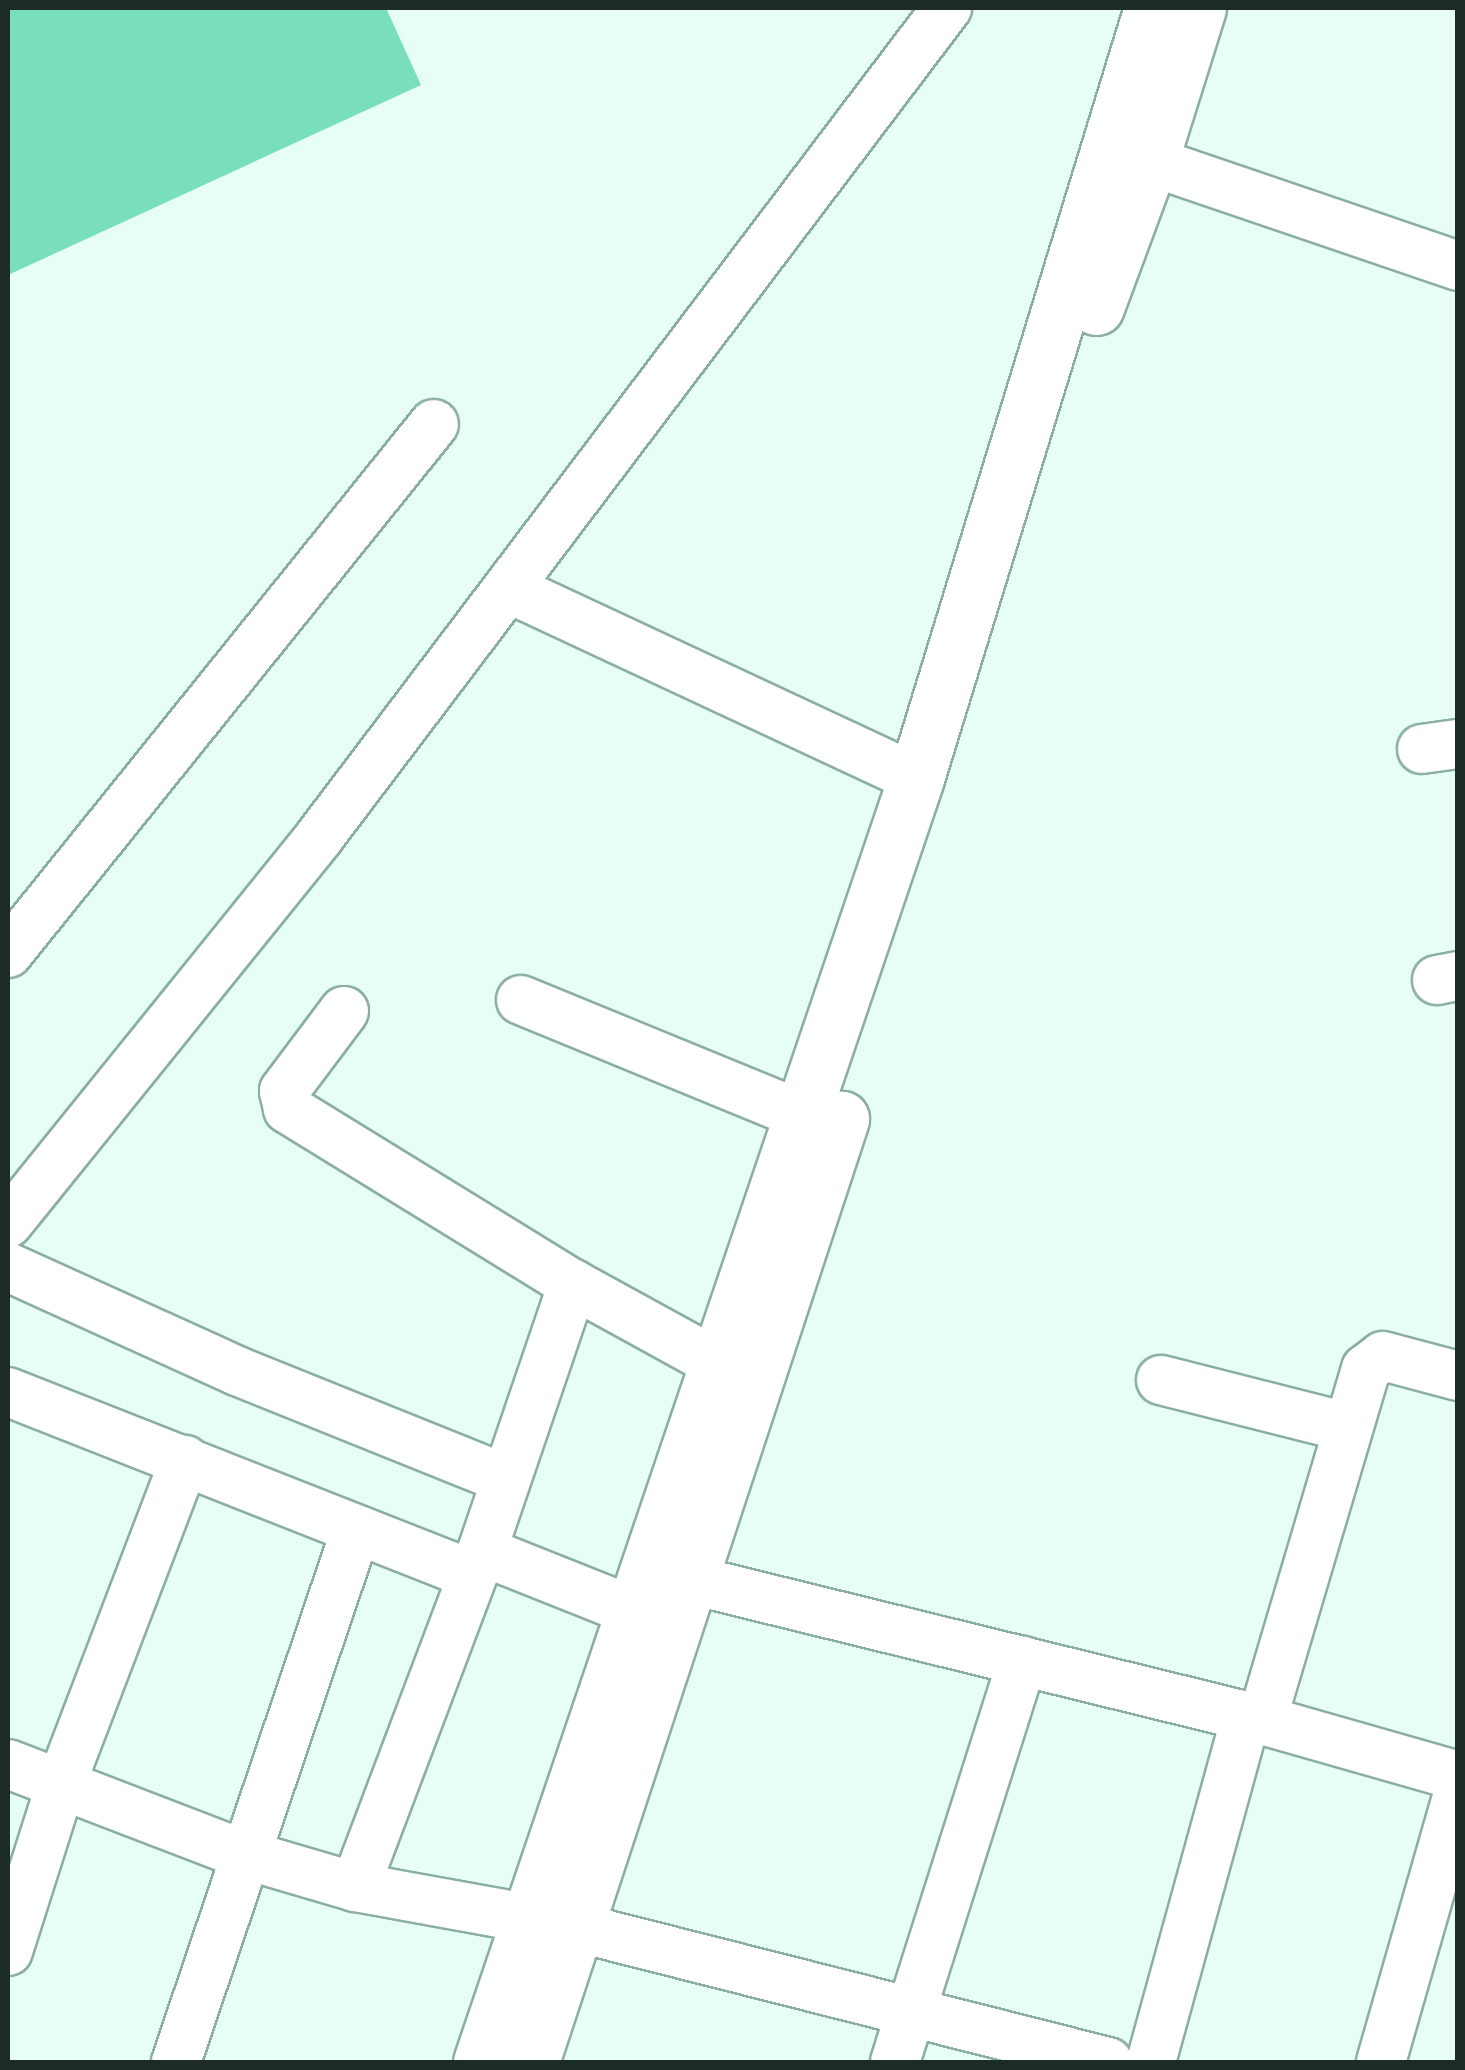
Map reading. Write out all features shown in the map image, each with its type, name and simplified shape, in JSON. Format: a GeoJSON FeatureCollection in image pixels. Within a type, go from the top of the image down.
{"type":"FeatureCollection","features":[{"type":"Feature","properties":{"kind":"main road"},"geometry":{"type":"LineString","coordinates":[[481,2062],[630,1756],[692,1580],[990,595],[1152,8]]}},
{"type":"Feature","properties":{"kind":"main road"},"geometry":{"type":"LineString","coordinates":[[531,2062],[551,1924],[634,1612],[714,1362],[804,1116],[916,778],[990,595],[1150,161],[1198,8]]}},
{"type":"Feature","properties":{"kind":"street"},"geometry":{"type":"LineString","coordinates":[[8,1223],[320,836],[510,589],[818,173],[947,8]]}},
{"type":"Feature","properties":{"kind":"street"},"geometry":{"type":"LineString","coordinates":[[1150,161],[1458,266]]}},
{"type":"Feature","properties":{"kind":"street"},"geometry":{"type":"LineString","coordinates":[[8,953],[434,424]]}},
{"type":"Feature","properties":{"kind":"street"},"geometry":{"type":"LineString","coordinates":[[510,589],[916,778]]}},
{"type":"Feature","properties":{"kind":"street"},"geometry":{"type":"LineString","coordinates":[[521,1000],[804,1116]]}},
{"type":"Feature","properties":{"kind":"street"},"geometry":{"type":"LineString","coordinates":[[344,1011],[284,1091],[288,1110],[572,1284],[714,1362]]}},
{"type":"Feature","properties":{"kind":"street"},"geometry":{"type":"LineString","coordinates":[[8,1267],[237,1371],[505,1480]]}},
{"type":"Feature","properties":{"kind":"street"},"geometry":{"type":"LineString","coordinates":[[355,1888],[476,1563],[572,1284]]}},
{"type":"Feature","properties":{"kind":"street"},"geometry":{"type":"LineString","coordinates":[[1151,2062],[1254,1718],[1366,1368],[1383,1356],[1458,1376]]}},
{"type":"Feature","properties":{"kind":"street"},"geometry":{"type":"LineString","coordinates":[[1161,1380],[1348,1427]]}},
{"type":"Feature","properties":{"kind":"street"},"geometry":{"type":"LineString","coordinates":[[12,1409],[185,1460],[356,1530],[634,1612]]}},
{"type":"Feature","properties":{"kind":"street"},"geometry":{"type":"LineString","coordinates":[[8,1951],[61,1784],[185,1460]]}},
{"type":"Feature","properties":{"kind":"street"},"geometry":{"type":"LineString","coordinates":[[176,2062],[243,1854],[356,1530]]}},
{"type":"Feature","properties":{"kind":"street"},"geometry":{"type":"LineString","coordinates":[[692,1580],[1254,1718],[1458,1776]]}},
{"type":"Feature","properties":{"kind":"street"},"geometry":{"type":"LineString","coordinates":[[894,2062],[1022,1661]]}},
{"type":"Feature","properties":{"kind":"street"},"geometry":{"type":"LineString","coordinates":[[8,1764],[243,1854],[355,1888],[551,1924],[910,2008],[1108,2062]]}},
{"type":"Feature","properties":{"kind":"street"},"geometry":{"type":"LineString","coordinates":[[1380,2062],[1458,1793]]}},
{"type":"Feature","properties":{"kind":"shaded area"},"geometry":{"type":"Polygon","coordinates":[[[8,8],[386,8],[421,85],[8,275],[8,8]]]}}]}
